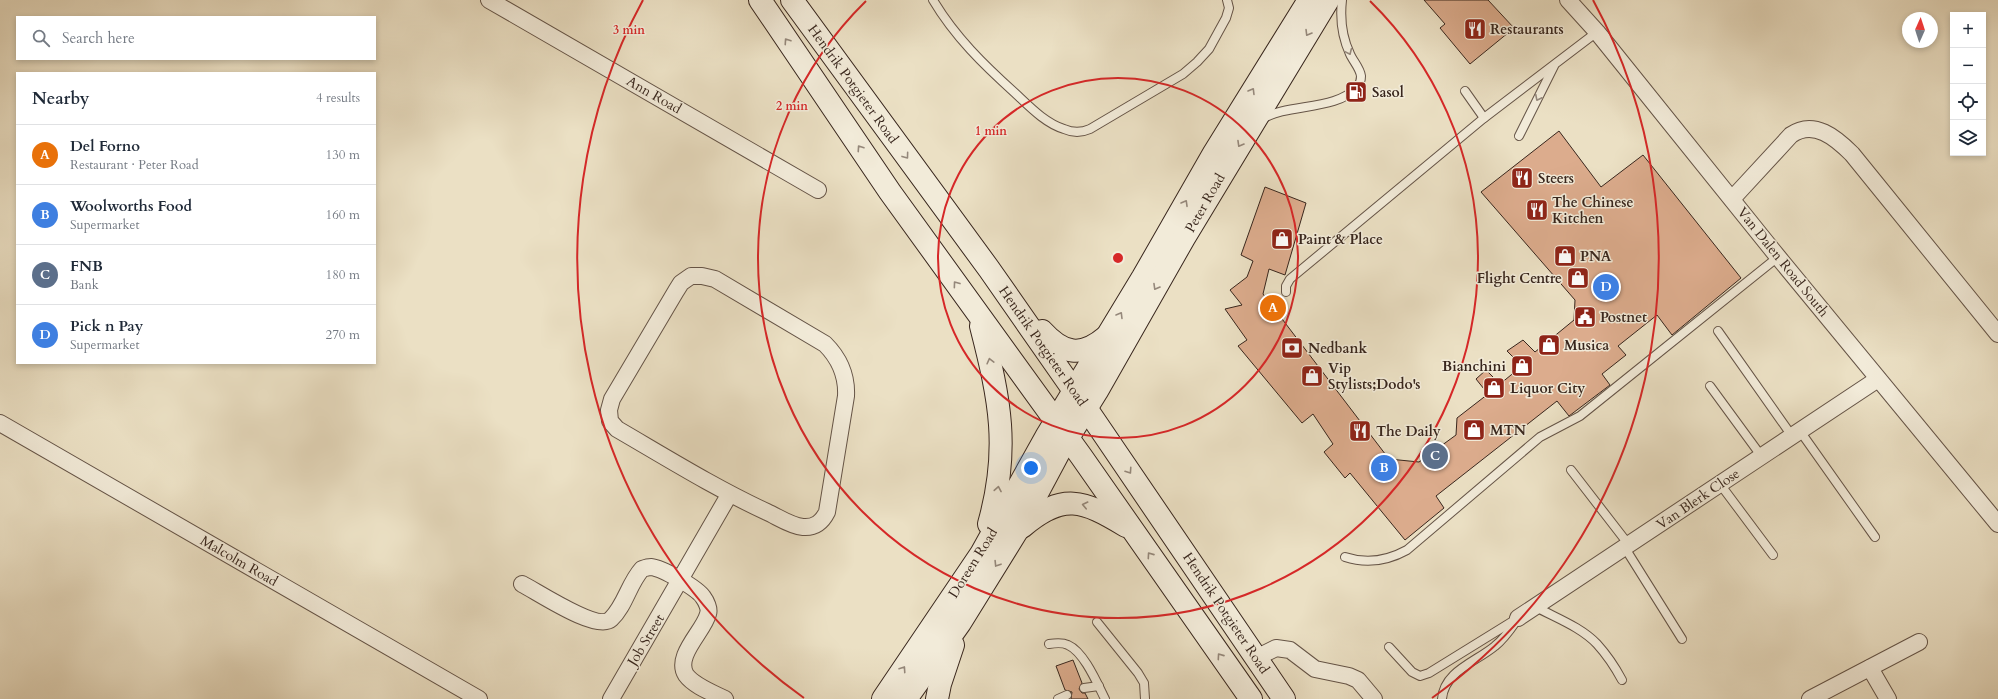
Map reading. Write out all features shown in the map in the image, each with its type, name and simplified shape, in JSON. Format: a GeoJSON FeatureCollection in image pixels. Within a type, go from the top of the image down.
{"type":"FeatureCollection","features":[{"type":"Feature","properties":{"kind":"main road","name":"Hendrik Potgieter Road"},"geometry":{"type":"LineString","coordinates":[[760,0],[890,192],[1132,529],[1243,694]]}},
{"type":"Feature","properties":{"kind":"main road","name":"Hendrik Potgieter Road"},"geometry":{"type":"LineString","coordinates":[[792,0],[988,269],[1080,400],[1284,699]]}},
{"type":"Feature","properties":{"kind":"main road","name":"Peter Road"},"geometry":{"type":"LineString","coordinates":[[1080,400],[1107,336],[1218,147],[1309,0]]}},
{"type":"Feature","properties":{"kind":"main road","name":"Peter Road"},"geometry":{"type":"LineString","coordinates":[[1080,400],[1328,0]]}},
{"type":"Feature","properties":{"kind":"main road"},"geometry":{"type":"LineString","coordinates":[[988,269],[1056,345],[1063,349],[1080,350],[1096,346],[1107,336]]}},
{"type":"Feature","properties":{"kind":"main road"},"geometry":{"type":"LineString","coordinates":[[979,315],[998,401],[1002,448],[1001,473],[995,505],[981,554]]}},
{"type":"Feature","properties":{"kind":"main road"},"geometry":{"type":"LineString","coordinates":[[1062,430],[1080,400]]}},
{"type":"Feature","properties":{"kind":"main road","name":"Doreen Road"},"geometry":{"type":"LineString","coordinates":[[906,699],[960,623],[1017,531],[1062,430]]}},
{"type":"Feature","properties":{"kind":"main road","name":"Doreen Road"},"geometry":{"type":"LineString","coordinates":[[883,699],[981,554],[1062,430]]}},
{"type":"Feature","properties":{"kind":"main road"},"geometry":{"type":"LineString","coordinates":[[1017,531],[1045,510],[1067,504],[1080,504],[1093,507],[1132,529]]}},
{"type":"Feature","properties":{"kind":"main road"},"geometry":{"type":"LineString","coordinates":[[937,699],[940,684],[960,623]]}},
{"type":"Feature","properties":{"kind":"street","name":"Ann Road"},"geometry":{"type":"LineString","coordinates":[[489,0],[818,190]]}},
{"type":"Feature","properties":{"kind":"street","name":"Van Dalen Road South"},"geometry":{"type":"LineString","coordinates":[[1568,0],[1597,32],[1778,258],[1998,524]]}},
{"type":"Feature","properties":{"kind":"street"},"geometry":{"type":"LineString","coordinates":[[1732,199],[1791,135],[1798,130],[1807,129],[1827,134],[1838,140],[1852,154],[1998,334]]}},
{"type":"Feature","properties":{"kind":"street"},"geometry":{"type":"LineString","coordinates":[[691,276],[702,276],[715,279],[825,344],[834,354],[845,376],[847,385],[827,512],[822,521],[813,527],[802,527],[729,494],[617,428],[610,421],[608,410],[618,386],[676,290],[681,283],[691,276]]}},
{"type":"Feature","properties":{"kind":"street","name":"Van Blerk Close"},"geometry":{"type":"LineString","coordinates":[[1518,618],[1878,379]]}},
{"type":"Feature","properties":{"kind":"street","name":"Malcolm Road"},"geometry":{"type":"LineString","coordinates":[[0,423],[479,699]]}},
{"type":"Feature","properties":{"kind":"street","name":"Job Street"},"geometry":{"type":"LineString","coordinates":[[611,699],[680,582],[729,494]]}},
{"type":"Feature","properties":{"kind":"street"},"geometry":{"type":"LineString","coordinates":[[522,584],[587,619],[603,622],[611,620],[642,569],[650,567],[659,570],[703,597],[707,604],[709,614],[686,652],[683,665],[686,674],[696,683],[725,699]]}},
{"type":"Feature","properties":{"kind":"street"},"geometry":{"type":"LineString","coordinates":[[1810,699],[1919,642]]}},
{"type":"Feature","properties":{"kind":"street"},"geometry":{"type":"LineString","coordinates":[[1256,658],[1276,648],[1290,650],[1315,669],[1350,676],[1358,680],[1374,699]]}},
{"type":"Feature","properties":{"kind":"street"},"geometry":{"type":"LineString","coordinates":[[1870,668],[1888,699]]}},
{"type":"Feature","properties":{"kind":"lane"},"geometry":{"type":"LineString","coordinates":[[933,0],[945,20],[977,59],[1036,113],[1064,129],[1080,133],[1090,129],[1183,74],[1197,62],[1210,49],[1226,18],[1229,8],[1227,0]]}},
{"type":"Feature","properties":{"kind":"lane"},"geometry":{"type":"LineString","coordinates":[[1251,126],[1275,112],[1322,104],[1336,100],[1357,87],[1361,81],[1361,75],[1347,48],[1343,35],[1342,0]]}},
{"type":"Feature","properties":{"kind":"lane"},"geometry":{"type":"LineString","coordinates":[[1286,292],[1286,286],[1290,279],[1484,118],[1597,32]]}},
{"type":"Feature","properties":{"kind":"lane"},"geometry":{"type":"LineString","coordinates":[[1519,136],[1556,63]]}},
{"type":"Feature","properties":{"kind":"lane"},"geometry":{"type":"LineString","coordinates":[[1465,91],[1484,118]]}},
{"type":"Feature","properties":{"kind":"lane"},"geometry":{"type":"LineString","coordinates":[[1345,557],[1358,561],[1371,561],[1398,555],[1407,550],[1540,437],[1580,416],[1778,258]]}},
{"type":"Feature","properties":{"kind":"lane"},"geometry":{"type":"LineString","coordinates":[[1718,331],[1875,537]]}},
{"type":"Feature","properties":{"kind":"lane"},"geometry":{"type":"LineString","coordinates":[[1710,386],[1762,457]]}},
{"type":"Feature","properties":{"kind":"lane"},"geometry":{"type":"LineString","coordinates":[[1572,470],[1627,546],[1682,639]]}},
{"type":"Feature","properties":{"kind":"lane"},"geometry":{"type":"LineString","coordinates":[[1720,484],[1773,555]]}},
{"type":"Feature","properties":{"kind":"lane"},"geometry":{"type":"LineString","coordinates":[[1536,607],[1580,630],[1596,643],[1608,656],[1622,680]]}},
{"type":"Feature","properties":{"kind":"lane"},"geometry":{"type":"LineString","coordinates":[[1389,647],[1412,672],[1420,676],[1428,673],[1518,618]]}},
{"type":"Feature","properties":{"kind":"lane"},"geometry":{"type":"LineString","coordinates":[[1442,699],[1444,686],[1454,673],[1495,646],[1508,633],[1518,618]]}},
{"type":"Feature","properties":{"kind":"lane"},"geometry":{"type":"LineString","coordinates":[[1097,622],[1138,673],[1144,683],[1145,699]]}},
{"type":"Feature","properties":{"kind":"lane"},"geometry":{"type":"LineString","coordinates":[[1049,644],[1067,644],[1082,656],[1105,699]]}},
{"type":"Feature","properties":{"kind":"lane"},"geometry":{"type":"LineString","coordinates":[[1084,688],[1098,686]]}},
{"type":"Feature","properties":{"kind":"lane"},"geometry":{"type":"LineString","coordinates":[[1058,699],[1067,695]]}},
{"type":"Feature","properties":{"kind":"building"},"geometry":{"type":"Polygon","coordinates":[[[1424,0],[1488,0],[1514,28],[1470,64],[1440,28],[1445,24],[1424,0]]]}},
{"type":"Feature","properties":{"kind":"building"},"geometry":{"type":"Polygon","coordinates":[[[1559,131],[1601,187],[1643,155],[1741,278],[1672,335],[1657,315],[1618,346],[1626,355],[1602,374],[1610,385],[1569,416],[1557,401],[1436,496],[1444,508],[1405,540],[1350,473],[1345,478],[1324,452],[1333,444],[1313,414],[1302,423],[1238,346],[1247,340],[1225,309],[1242,305],[1230,290],[1247,277],[1253,261],[1241,255],[1265,187],[1306,203],[1285,275],[1269,269],[1263,294],[1389,459],[1419,462],[1456,435],[1457,418],[1488,394],[1476,379],[1486,370],[1500,384],[1522,366],[1507,351],[1523,340],[1535,352],[1574,320],[1575,300],[1481,192],[1559,131]]]}},
{"type":"Feature","properties":{"kind":"building"},"geometry":{"type":"Polygon","coordinates":[[[1073,660],[1082,683],[1079,689],[1082,693],[1085,693],[1088,699],[1071,699],[1072,692],[1065,690],[1056,666],[1073,660]]]}},
{"type":"Feature","properties":{"kind":"place","name":"Restaurants"},"geometry":{"type":"Point","coordinates":[1475,29]}},
{"type":"Feature","properties":{"kind":"place","name":"Sasol"},"geometry":{"type":"Point","coordinates":[1356,92]}},
{"type":"Feature","properties":{"kind":"place","name":"Steers"},"geometry":{"type":"Point","coordinates":[1522,178]}},
{"type":"Feature","properties":{"kind":"place","name":"The Chinese Kitchen"},"geometry":{"type":"Point","coordinates":[1537,210]}},
{"type":"Feature","properties":{"kind":"place","name":"Paint & Place"},"geometry":{"type":"Point","coordinates":[1282,239]}},
{"type":"Feature","properties":{"kind":"place","name":"PNA"},"geometry":{"type":"Point","coordinates":[1565,256]}},
{"type":"Feature","properties":{"kind":"place","name":"Flight Centre"},"geometry":{"type":"Point","coordinates":[1578,278]}},
{"type":"Feature","properties":{"kind":"place","name":"Pick n Pay"},"geometry":{"type":"Point","coordinates":[1606,287]}},
{"type":"Feature","properties":{"kind":"place","name":"Del Forno"},"geometry":{"type":"Point","coordinates":[1273,308]}},
{"type":"Feature","properties":{"kind":"place","name":"Postnet"},"geometry":{"type":"Point","coordinates":[1585,317]}},
{"type":"Feature","properties":{"kind":"place","name":"Musica"},"geometry":{"type":"Point","coordinates":[1549,345]}},
{"type":"Feature","properties":{"kind":"place","name":"Nedbank"},"geometry":{"type":"Point","coordinates":[1292,348]}},
{"type":"Feature","properties":{"kind":"place","name":"Bianchini"},"geometry":{"type":"Point","coordinates":[1522,366]}},
{"type":"Feature","properties":{"kind":"place","name":"Vip Stylists;Dodo's"},"geometry":{"type":"Point","coordinates":[1312,376]}},
{"type":"Feature","properties":{"kind":"place","name":"Liquor City"},"geometry":{"type":"Point","coordinates":[1494,388]}},
{"type":"Feature","properties":{"kind":"place","name":"MTN"},"geometry":{"type":"Point","coordinates":[1474,430]}},
{"type":"Feature","properties":{"kind":"place","name":"The Daily"},"geometry":{"type":"Point","coordinates":[1360,431]}},
{"type":"Feature","properties":{"kind":"place","name":"FNB"},"geometry":{"type":"Point","coordinates":[1435,456]}},
{"type":"Feature","properties":{"kind":"place","name":"Woolworths Food"},"geometry":{"type":"Point","coordinates":[1384,468]}}]}
